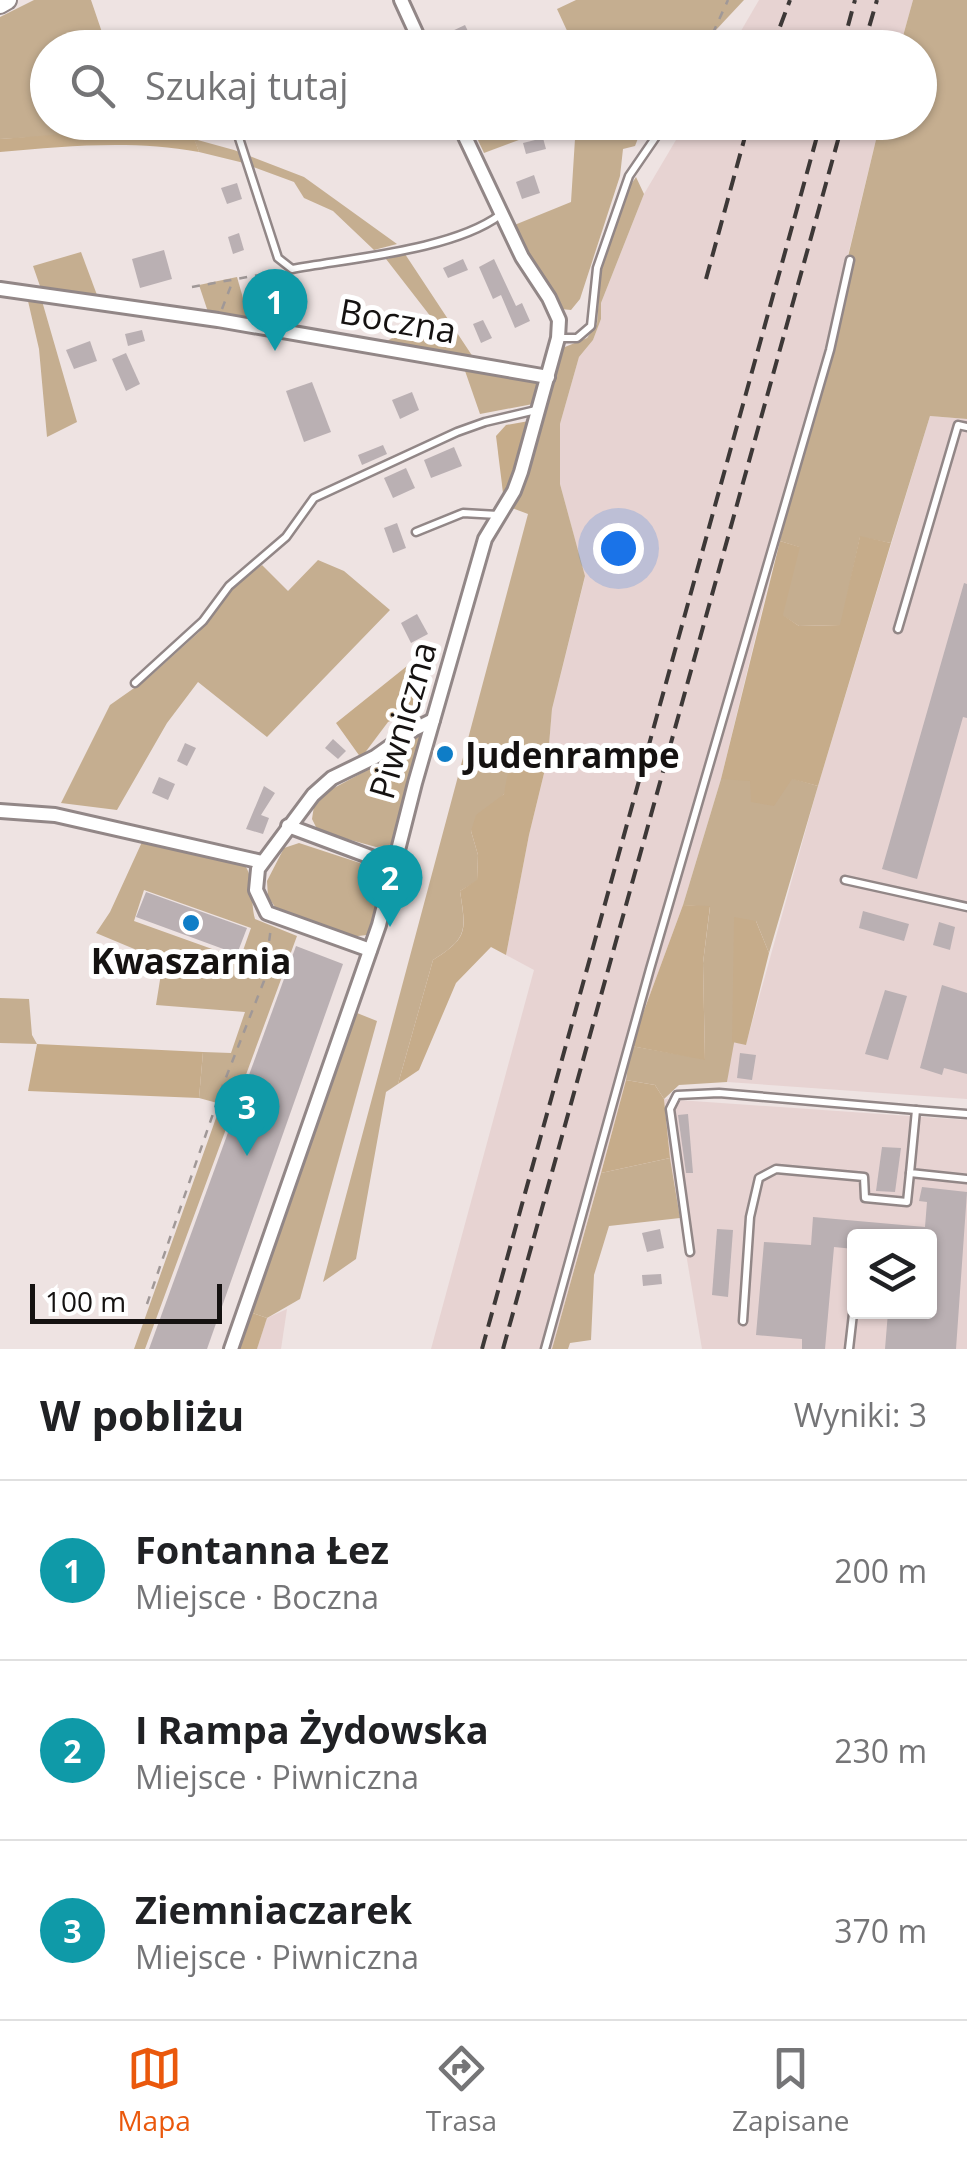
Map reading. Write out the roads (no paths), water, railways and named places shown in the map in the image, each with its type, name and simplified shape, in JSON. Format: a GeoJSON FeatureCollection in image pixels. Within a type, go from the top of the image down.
{"type":"FeatureCollection","features":[{"type":"Feature","properties":{"kind":"street"},"geometry":{"type":"LineString","coordinates":[[0,4],[7,0]]}},
{"type":"Feature","properties":{"kind":"street"},"geometry":{"type":"LineString","coordinates":[[401,0],[415,30]]}},
{"type":"Feature","properties":{"kind":"street"},"geometry":{"type":"LineString","coordinates":[[466,140],[500,215],[559,320],[558,338]]}},
{"type":"Feature","properties":{"kind":"street","name":"Boczna"},"geometry":{"type":"LineString","coordinates":[[0,289],[218,320],[548,377]]}},
{"type":"Feature","properties":{"kind":"street","name":"Piwniczna"},"geometry":{"type":"LineString","coordinates":[[230,1349],[370,950],[485,539],[520,472],[558,338]]}},
{"type":"Feature","properties":{"kind":"street"},"geometry":{"type":"LineString","coordinates":[[370,950],[274,917],[263,909],[256,890],[262,862],[312,795],[332,778],[432,720]]}},
{"type":"Feature","properties":{"kind":"street"},"geometry":{"type":"LineString","coordinates":[[0,812],[55,815],[262,862]]}},
{"type":"Feature","properties":{"kind":"street"},"geometry":{"type":"LineString","coordinates":[[288,826],[395,866]]}},
{"type":"Feature","properties":{"kind":"lane"},"geometry":{"type":"LineString","coordinates":[[240,140],[278,258],[292,269],[434,242],[484,227],[500,215]]}},
{"type":"Feature","properties":{"kind":"lane"},"geometry":{"type":"LineString","coordinates":[[558,338],[577,338],[591,326],[596,272],[628,181],[652,140]]}},
{"type":"Feature","properties":{"kind":"lane"},"geometry":{"type":"LineString","coordinates":[[545,1349],[650,969],[830,350],[850,260]]}},
{"type":"Feature","properties":{"kind":"lane"},"geometry":{"type":"LineString","coordinates":[[134,682],[203,621],[228,586],[286,537],[314,498],[457,432],[538,410]]}},
{"type":"Feature","properties":{"kind":"lane"},"geometry":{"type":"LineString","coordinates":[[898,629],[958,425],[967,427]]}},
{"type":"Feature","properties":{"kind":"lane"},"geometry":{"type":"LineString","coordinates":[[416,532],[463,513],[499,515]]}},
{"type":"Feature","properties":{"kind":"lane"},"geometry":{"type":"LineString","coordinates":[[845,880],[967,907]]}},
{"type":"Feature","properties":{"kind":"lane"},"geometry":{"type":"LineString","coordinates":[[690,1252],[670,1108],[677,1094],[967,1114]]}},
{"type":"Feature","properties":{"kind":"lane"},"geometry":{"type":"LineString","coordinates":[[742,1322],[750,1216],[759,1178],[776,1169],[864,1177],[865,1198],[908,1202],[916,1110]]}},
{"type":"Feature","properties":{"kind":"lane"},"geometry":{"type":"LineString","coordinates":[[910,1173],[967,1180]]}},
{"type":"Feature","properties":{"kind":"lane"},"geometry":{"type":"LineString","coordinates":[[849,1349],[852,1319]]}},
{"type":"Feature","properties":{"kind":"railway"},"geometry":{"type":"LineString","coordinates":[[779,30],[790,0]]}},
{"type":"Feature","properties":{"kind":"railway"},"geometry":{"type":"LineString","coordinates":[[847,30],[855,0]]}},
{"type":"Feature","properties":{"kind":"railway"},"geometry":{"type":"LineString","coordinates":[[868,30],[877,0]]}},
{"type":"Feature","properties":{"kind":"railway"},"geometry":{"type":"LineString","coordinates":[[706,279],[744,140]]}},
{"type":"Feature","properties":{"kind":"railway"},"geometry":{"type":"LineString","coordinates":[[482,1349],[816,140]]}},
{"type":"Feature","properties":{"kind":"railway"},"geometry":{"type":"LineString","coordinates":[[503,1349],[838,140]]}},
{"type":"Feature","properties":{"kind":"place","name":"Fontanna Łez"},"geometry":{"type":"Point","coordinates":[275,351]}},
{"type":"Feature","properties":{"kind":"place","name":"Judenrampe"},"geometry":{"type":"Point","coordinates":[445,754]}},
{"type":"Feature","properties":{"kind":"place","name":"Kwaszarnia"},"geometry":{"type":"Point","coordinates":[191,923]}},
{"type":"Feature","properties":{"kind":"place","name":"I Rampa Żydowska"},"geometry":{"type":"Point","coordinates":[390,927]}},
{"type":"Feature","properties":{"kind":"place","name":"Ziemniaczarek"},"geometry":{"type":"Point","coordinates":[247,1156]}}]}
